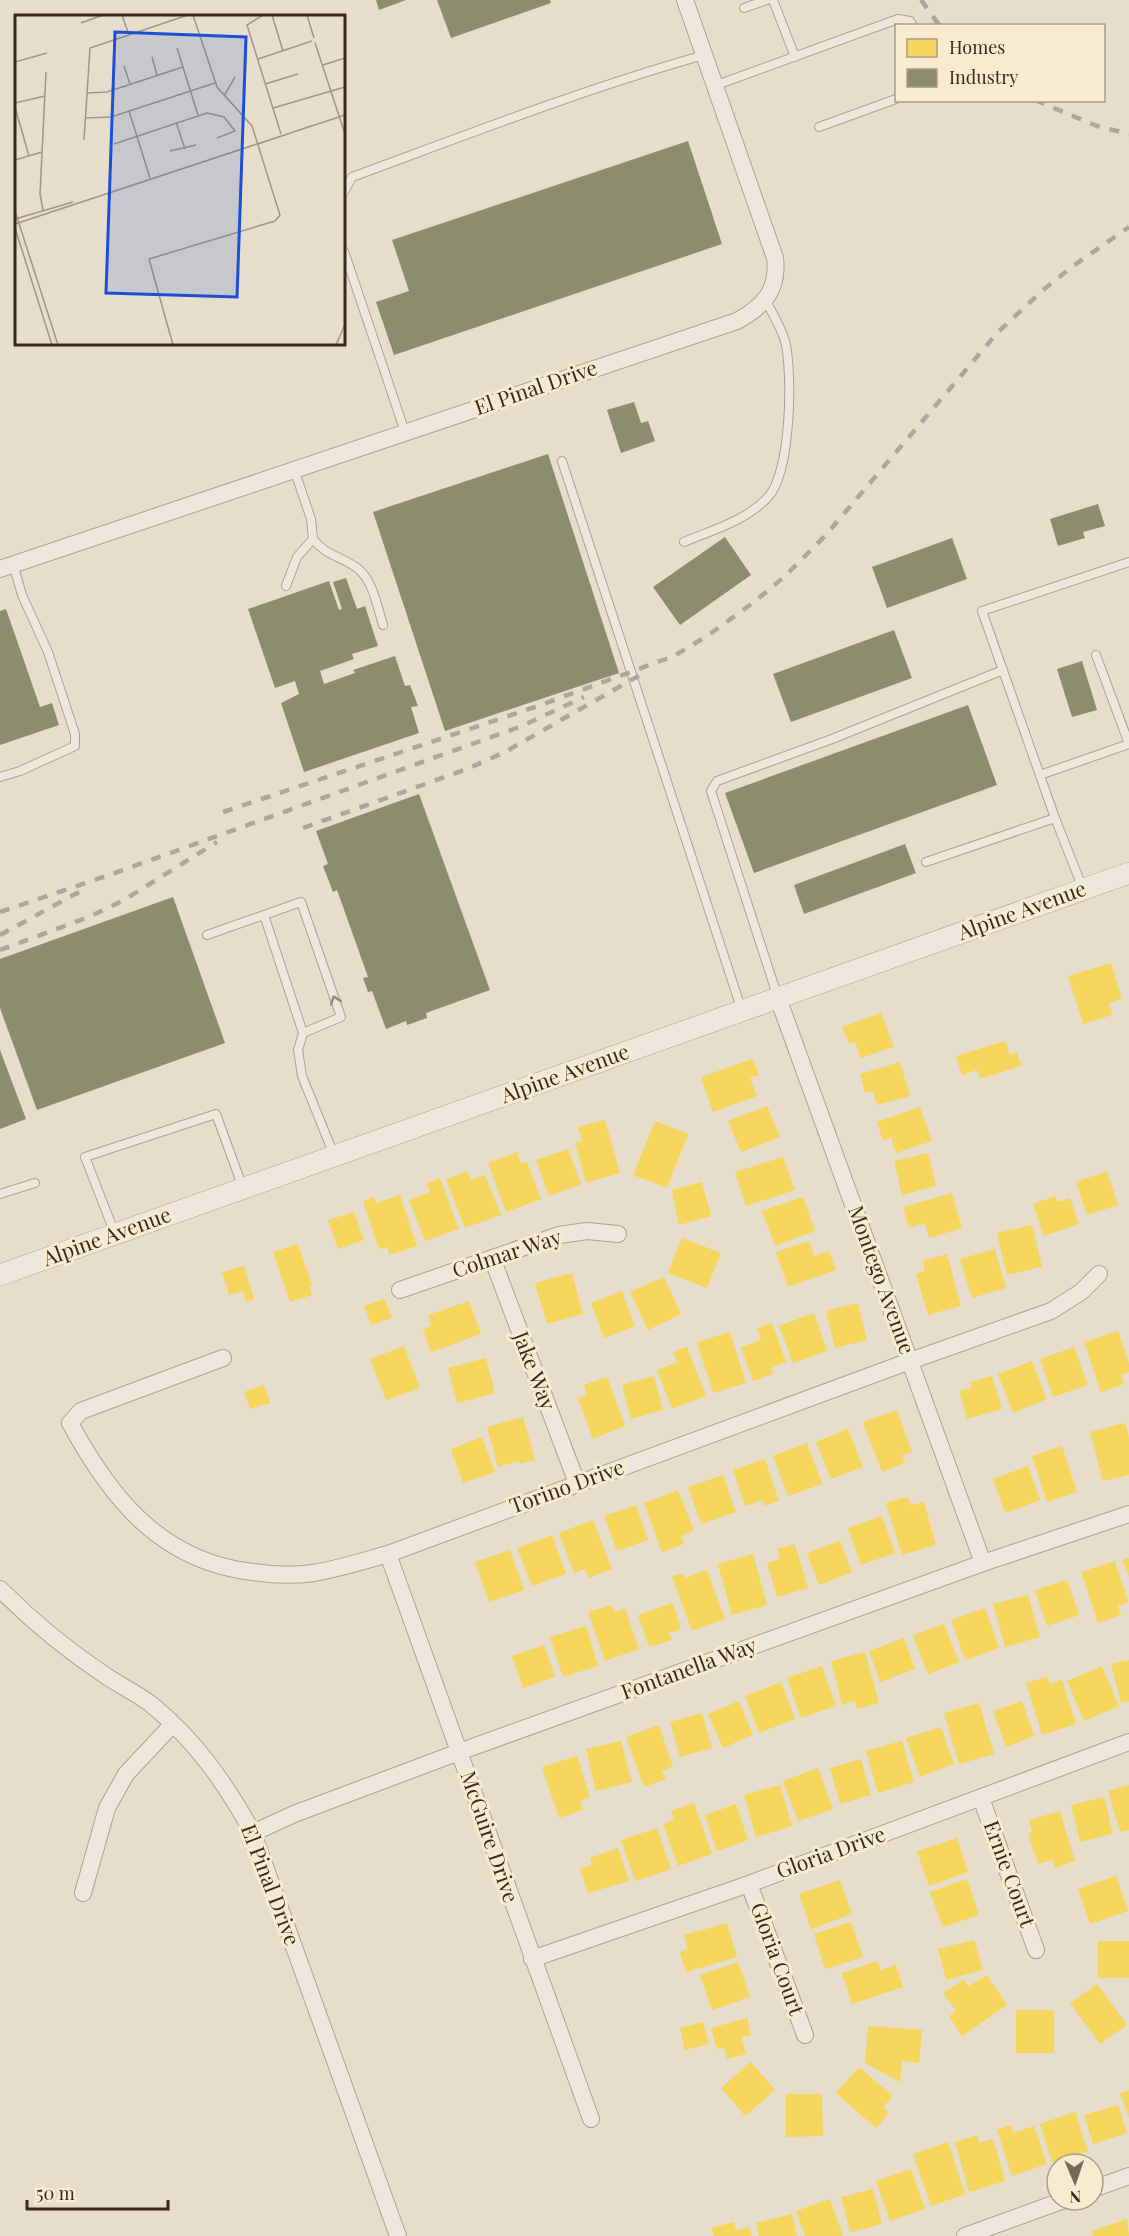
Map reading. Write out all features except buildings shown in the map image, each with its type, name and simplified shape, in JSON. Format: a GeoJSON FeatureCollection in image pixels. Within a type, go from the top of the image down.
{"type":"FeatureCollection","features":[{"type":"Feature","properties":{"kind":"street"},"geometry":{"type":"LineString","coordinates":[[685,0],[775,258],[773,286],[765,300]]}},
{"type":"Feature","properties":{"kind":"street","name":"El Pinal Drive"},"geometry":{"type":"LineString","coordinates":[[6,566],[736,321],[754,312],[765,300]]}},
{"type":"Feature","properties":{"kind":"street","name":"Alpine Avenue"},"geometry":{"type":"LineString","coordinates":[[0,1275],[1129,873]]}},
{"type":"Feature","properties":{"kind":"street","name":"Montego Avenue"},"geometry":{"type":"LineString","coordinates":[[778,998],[983,1563]]}},
{"type":"Feature","properties":{"kind":"street","name":"Colmar Way"},"geometry":{"type":"LineString","coordinates":[[400,1290],[559,1235],[586,1231],[618,1234]]}},
{"type":"Feature","properties":{"kind":"street","name":"Jake Way"},"geometry":{"type":"LineString","coordinates":[[492,1258],[577,1484]]}},
{"type":"Feature","properties":{"kind":"street","name":"Torino Drive"},"geometry":{"type":"LineString","coordinates":[[223,1358],[81,1411],[70,1423],[110,1488],[137,1518],[169,1545],[198,1559],[234,1570],[279,1575],[311,1574],[388,1554],[1051,1311],[1081,1292],[1099,1274]]}},
{"type":"Feature","properties":{"kind":"street","name":"Fontanella Way"},"geometry":{"type":"LineString","coordinates":[[253,1833],[294,1814],[459,1752],[983,1563],[1129,1514]]}},
{"type":"Feature","properties":{"kind":"street","name":"McGuire Drive"},"geometry":{"type":"LineString","coordinates":[[388,1554],[591,2119]]}},
{"type":"Feature","properties":{"kind":"street","name":"El Pinal Drive"},"geometry":{"type":"LineString","coordinates":[[0,1589],[58,1643],[150,1704],[173,1724],[212,1766],[231,1794],[253,1833],[398,2236]]}},
{"type":"Feature","properties":{"kind":"street"},"geometry":{"type":"LineString","coordinates":[[83,1893],[107,1808],[126,1774],[173,1724]]}},
{"type":"Feature","properties":{"kind":"street","name":"Gloria Drive"},"geometry":{"type":"LineString","coordinates":[[532,1959],[749,1884],[1129,1742]]}},
{"type":"Feature","properties":{"kind":"street","name":"Ernie Court"},"geometry":{"type":"LineString","coordinates":[[981,1798],[1036,1950]]}},
{"type":"Feature","properties":{"kind":"street","name":"Gloria Court"},"geometry":{"type":"LineString","coordinates":[[749,1884],[805,2035]]}},
{"type":"Feature","properties":{"kind":"street"},"geometry":{"type":"LineString","coordinates":[[1105,2185],[1129,2176]]}},
{"type":"Feature","properties":{"kind":"street"},"geometry":{"type":"LineString","coordinates":[[965,2236],[1009,2229],[1045,2210]]}},
{"type":"Feature","properties":{"kind":"lane"},"geometry":{"type":"LineString","coordinates":[[744,8],[767,0]]}},
{"type":"Feature","properties":{"kind":"lane"},"geometry":{"type":"LineString","coordinates":[[773,0],[795,57]]}},
{"type":"Feature","properties":{"kind":"lane"},"geometry":{"type":"LineString","coordinates":[[714,86],[898,19],[910,21],[912,24]]}},
{"type":"Feature","properties":{"kind":"lane"},"geometry":{"type":"LineString","coordinates":[[345,190],[352,177],[565,98],[638,73],[704,55]]}},
{"type":"Feature","properties":{"kind":"lane"},"geometry":{"type":"LineString","coordinates":[[819,127],[895,100]]}},
{"type":"Feature","properties":{"kind":"lane"},"geometry":{"type":"LineString","coordinates":[[345,254],[405,432]]}},
{"type":"Feature","properties":{"kind":"lane"},"geometry":{"type":"LineString","coordinates":[[684,542],[751,513],[770,496],[780,475],[786,435],[789,388],[788,355],[784,339],[765,300]]}},
{"type":"Feature","properties":{"kind":"lane"},"geometry":{"type":"LineString","coordinates":[[562,461],[742,1011]]}},
{"type":"Feature","properties":{"kind":"lane"},"geometry":{"type":"LineString","coordinates":[[294,470],[311,519],[313,539],[321,549],[358,568],[370,584],[382,625]]}},
{"type":"Feature","properties":{"kind":"lane"},"geometry":{"type":"LineString","coordinates":[[286,586],[297,557],[313,539]]}},
{"type":"Feature","properties":{"kind":"lane"},"geometry":{"type":"LineString","coordinates":[[1083,890],[1055,818],[982,611],[1128,564]]}},
{"type":"Feature","properties":{"kind":"lane"},"geometry":{"type":"LineString","coordinates":[[0,777],[20,771],[75,746],[75,734],[48,652],[6,566]]}},
{"type":"Feature","properties":{"kind":"lane"},"geometry":{"type":"LineString","coordinates":[[1040,775],[1129,744],[1096,655]]}},
{"type":"Feature","properties":{"kind":"lane"},"geometry":{"type":"LineString","coordinates":[[778,998],[711,791],[717,781],[832,739],[1003,670]]}},
{"type":"Feature","properties":{"kind":"lane"},"geometry":{"type":"LineString","coordinates":[[926,862],[1055,818]]}},
{"type":"Feature","properties":{"kind":"lane"},"geometry":{"type":"LineString","coordinates":[[207,935],[301,903],[341,1017],[303,1033]]}},
{"type":"Feature","properties":{"kind":"lane"},"geometry":{"type":"LineString","coordinates":[[264,915],[303,1033],[298,1050],[302,1076],[335,1156]]}},
{"type":"Feature","properties":{"kind":"lane"},"geometry":{"type":"LineString","coordinates":[[115,1234],[85,1157],[216,1114],[244,1189]]}},
{"type":"Feature","properties":{"kind":"lane"},"geometry":{"type":"LineString","coordinates":[[0,1194],[35,1183]]}},
{"type":"Feature","properties":{"kind":"railway"},"geometry":{"type":"LineString","coordinates":[[921,0],[939,24]]}},
{"type":"Feature","properties":{"kind":"railway"},"geometry":{"type":"LineString","coordinates":[[1040,102],[1097,126],[1129,134]]}},
{"type":"Feature","properties":{"kind":"railway"},"geometry":{"type":"LineString","coordinates":[[223,812],[538,706],[674,656],[707,636],[784,577],[825,536],[998,332],[1073,266],[1129,227]]}},
{"type":"Feature","properties":{"kind":"railway"},"geometry":{"type":"LineString","coordinates":[[303,828],[467,769],[505,752],[640,675]]}},
{"type":"Feature","properties":{"kind":"railway"},"geometry":{"type":"LineString","coordinates":[[0,912],[522,726],[584,697]]}},
{"type":"Feature","properties":{"kind":"railway"},"geometry":{"type":"LineString","coordinates":[[0,950],[89,917],[124,900],[217,842]]}},
{"type":"Feature","properties":{"kind":"railway"},"geometry":{"type":"LineString","coordinates":[[0,935],[79,892]]}}]}
